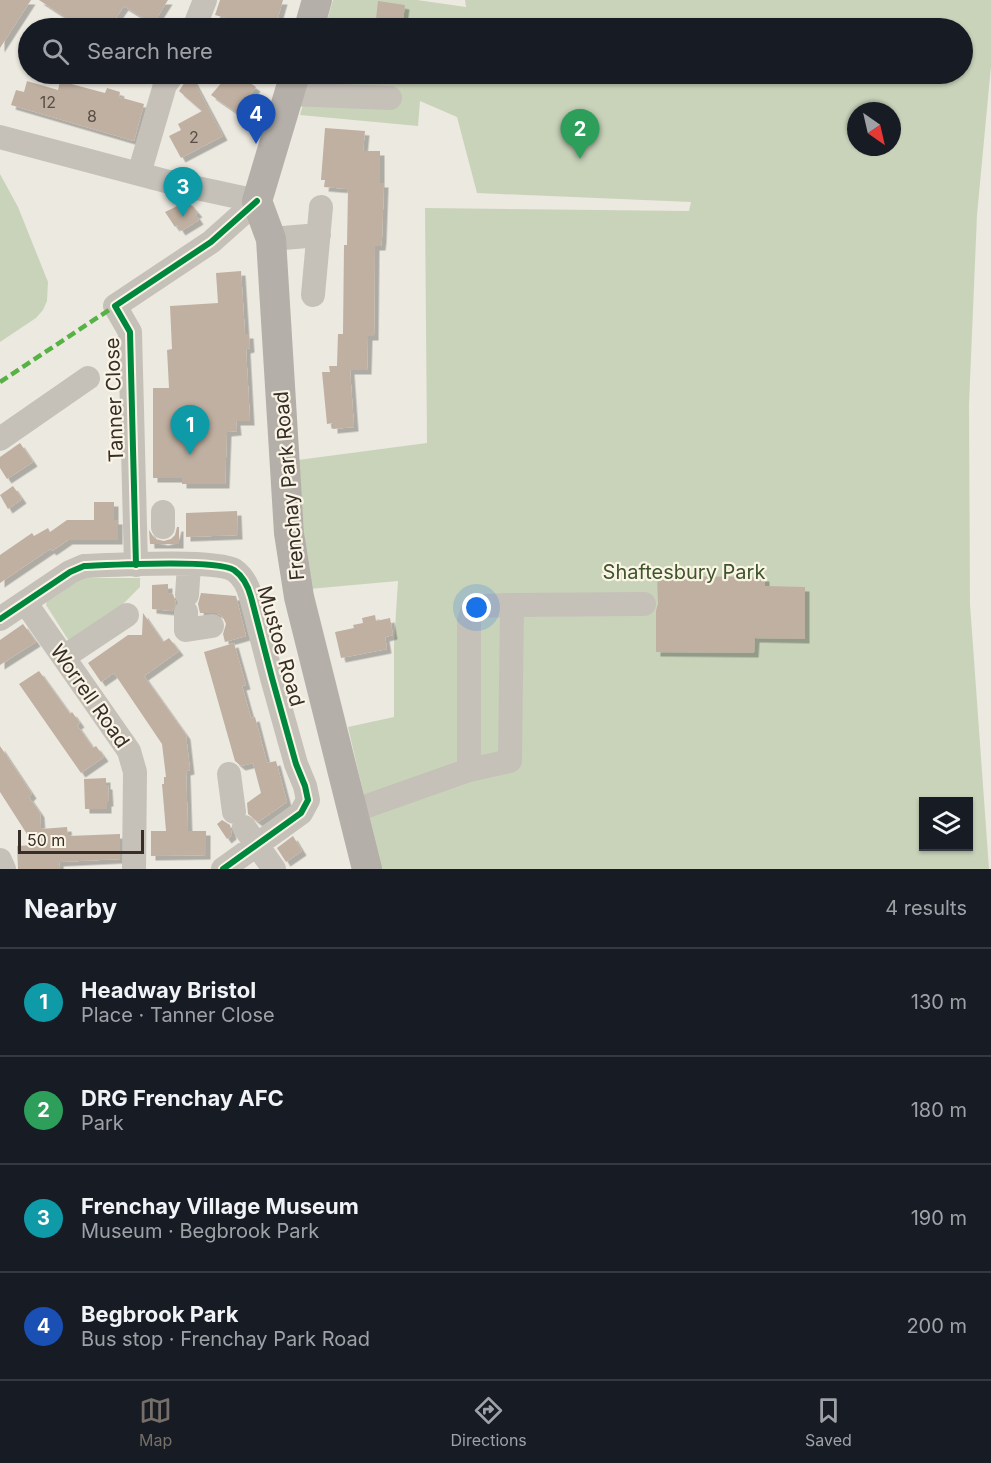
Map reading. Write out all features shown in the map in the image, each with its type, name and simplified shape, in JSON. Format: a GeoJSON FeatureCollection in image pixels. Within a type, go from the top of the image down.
{"type":"FeatureCollection","features":[{"type":"Feature","properties":{"kind":"main road"},"geometry":{"type":"LineString","coordinates":[[312,18],[317,0]]}},
{"type":"Feature","properties":{"kind":"main road"},"geometry":{"type":"LineString","coordinates":[[257,201],[292,84]]}},
{"type":"Feature","properties":{"kind":"main road","name":"Frenchay Park Road"},"geometry":{"type":"LineString","coordinates":[[257,201],[271,238],[289,533],[299,597],[368,869]]}},
{"type":"Feature","properties":{"kind":"street"},"geometry":{"type":"LineString","coordinates":[[198,18],[205,0]]}},
{"type":"Feature","properties":{"kind":"street"},"geometry":{"type":"LineString","coordinates":[[139,174],[166,84]]}},
{"type":"Feature","properties":{"kind":"street"},"geometry":{"type":"LineString","coordinates":[[292,84],[390,98]]}},
{"type":"Feature","properties":{"kind":"street"},"geometry":{"type":"LineString","coordinates":[[0,137],[139,174],[257,201]]}},
{"type":"Feature","properties":{"kind":"street","name":"Tanner Close"},"geometry":{"type":"LineString","coordinates":[[136,565],[130,332],[116,306],[211,242],[257,201]]}},
{"type":"Feature","properties":{"kind":"street"},"geometry":{"type":"LineString","coordinates":[[313,294],[321,207]]}},
{"type":"Feature","properties":{"kind":"street"},"geometry":{"type":"LineString","coordinates":[[271,238],[319,235]]}},
{"type":"Feature","properties":{"kind":"street"},"geometry":{"type":"LineString","coordinates":[[0,439],[88,378]]}},
{"type":"Feature","properties":{"kind":"street","name":"Mustoe Road"},"geometry":{"type":"LineString","coordinates":[[0,619],[76,568],[136,565],[164,537],[189,565],[229,568],[247,584],[293,757],[306,792],[307,803],[303,811],[245,828],[223,869]]}},
{"type":"Feature","properties":{"kind":"street"},"geometry":{"type":"LineString","coordinates":[[189,565],[186,630],[212,626]]}},
{"type":"Feature","properties":{"kind":"street","name":"Worrell Road"},"geometry":{"type":"LineString","coordinates":[[25,602],[129,751],[135,772],[134,869]]}},
{"type":"Feature","properties":{"kind":"street"},"geometry":{"type":"LineString","coordinates":[[469,771],[470,621],[474,609],[484,606],[512,605],[644,604]]}},
{"type":"Feature","properties":{"kind":"street"},"geometry":{"type":"LineString","coordinates":[[354,811],[469,771],[510,761],[512,605]]}},
{"type":"Feature","properties":{"kind":"street"},"geometry":{"type":"LineString","coordinates":[[64,657],[127,615]]}},
{"type":"Feature","properties":{"kind":"street"},"geometry":{"type":"LineString","coordinates":[[229,774],[245,828],[274,869]]}},
{"type":"Feature","properties":{"kind":"street"},"geometry":{"type":"LineString","coordinates":[[0,860],[4,869]]}},
{"type":"Feature","properties":{"kind":"green space","name":"Shaftesbury Park"},"geometry":{"type":"Polygon","coordinates":[[[333,0],[417,0],[466,7],[465,0],[991,0],[991,66],[977,215],[969,405],[970,604],[989,869],[381,869],[348,727],[394,717],[394,645],[398,581],[309,589],[298,460],[427,443],[425,208],[689,211],[691,202],[477,193],[457,117],[420,101],[418,126],[300,115],[309,84],[973,84],[973,18],[328,18],[333,0]]]}},
{"type":"Feature","properties":{"kind":"green space"},"geometry":{"type":"Polygon","coordinates":[[[0,174],[18,207],[48,282],[47,301],[43,310],[36,318],[0,342],[0,174]]]}},
{"type":"Feature","properties":{"kind":"green space"},"geometry":{"type":"Polygon","coordinates":[[[81,578],[140,578],[140,587],[123,604],[69,641],[46,605],[47,600],[81,578]]]}},
{"type":"Feature","properties":{"kind":"building"},"geometry":{"type":"Polygon","coordinates":[[[0,0],[31,0],[18,18],[0,48],[0,0]]]}},
{"type":"Feature","properties":{"kind":"building"},"geometry":{"type":"Polygon","coordinates":[[[39,0],[168,0],[157,18],[143,18],[124,6],[116,18],[67,18],[39,0]]]}},
{"type":"Feature","properties":{"kind":"building"},"geometry":{"type":"Polygon","coordinates":[[[220,0],[283,0],[278,18],[226,18],[215,15],[220,0]]]}},
{"type":"Feature","properties":{"kind":"building"},"geometry":{"type":"Polygon","coordinates":[[[378,1],[405,5],[403,18],[376,18],[378,1]]]}},
{"type":"Feature","properties":{"kind":"building"},"geometry":{"type":"Polygon","coordinates":[[[26,84],[37,84],[58,90],[59,84],[71,84],[105,93],[107,88],[120,92],[119,97],[144,104],[134,141],[11,105],[16,90],[24,92],[26,84]]]}},
{"type":"Feature","properties":{"kind":"building"},"geometry":{"type":"Polygon","coordinates":[[[184,84],[195,84],[223,136],[181,158],[169,136],[181,130],[178,124],[202,111],[179,91],[184,84]]]}},
{"type":"Feature","properties":{"kind":"building"},"geometry":{"type":"Polygon","coordinates":[[[220,84],[252,84],[256,87],[237,113],[211,95],[220,84]]]}},
{"type":"Feature","properties":{"kind":"building"},"geometry":{"type":"Polygon","coordinates":[[[325,128],[365,131],[363,151],[380,151],[380,183],[384,183],[381,246],[375,246],[374,336],[368,336],[367,370],[350,370],[354,427],[333,429],[333,423],[327,424],[322,372],[330,372],[329,366],[337,366],[338,334],[343,334],[344,245],[347,245],[348,189],[324,187],[325,180],[321,180],[325,128]]]}},
{"type":"Feature","properties":{"kind":"building"},"geometry":{"type":"Polygon","coordinates":[[[188,201],[198,213],[195,214],[199,220],[181,231],[177,225],[175,227],[165,212],[188,201]]]}},
{"type":"Feature","properties":{"kind":"building"},"geometry":{"type":"Polygon","coordinates":[[[241,271],[245,334],[249,334],[250,348],[246,349],[250,421],[236,421],[237,431],[227,432],[225,484],[182,484],[182,478],[153,478],[153,388],[169,388],[167,350],[172,349],[170,306],[218,303],[216,273],[241,271]]]}},
{"type":"Feature","properties":{"kind":"building"},"geometry":{"type":"Polygon","coordinates":[[[20,443],[33,462],[7,479],[0,468],[0,457],[20,443]]]}},
{"type":"Feature","properties":{"kind":"building"},"geometry":{"type":"Polygon","coordinates":[[[13,486],[22,499],[8,509],[0,495],[13,486]]]}},
{"type":"Feature","properties":{"kind":"building"},"geometry":{"type":"Polygon","coordinates":[[[94,502],[114,502],[114,520],[118,520],[118,540],[68,540],[52,551],[50,549],[0,583],[0,555],[32,533],[34,536],[48,528],[50,532],[67,520],[94,520],[94,502]]]}},
{"type":"Feature","properties":{"kind":"building"},"geometry":{"type":"Polygon","coordinates":[[[237,511],[238,535],[186,537],[186,513],[237,511]]]}},
{"type":"Feature","properties":{"kind":"building"},"geometry":{"type":"Polygon","coordinates":[[[179,527],[179,544],[150,544],[149,530],[155,539],[164,541],[175,535],[179,527]]]}},
{"type":"Feature","properties":{"kind":"building"},"geometry":{"type":"Polygon","coordinates":[[[657,576],[765,577],[765,586],[805,587],[805,639],[755,638],[754,653],[656,652],[657,576]]]}},
{"type":"Feature","properties":{"kind":"building"},"geometry":{"type":"Polygon","coordinates":[[[168,584],[168,593],[173,594],[176,603],[172,611],[152,609],[152,585],[168,584]]]}},
{"type":"Feature","properties":{"kind":"building"},"geometry":{"type":"Polygon","coordinates":[[[201,593],[236,596],[246,636],[225,642],[223,634],[226,624],[223,617],[217,613],[200,613],[198,604],[201,593]]]}},
{"type":"Feature","properties":{"kind":"building"},"geometry":{"type":"Polygon","coordinates":[[[143,613],[163,642],[169,638],[179,651],[144,676],[186,735],[190,770],[186,771],[188,831],[206,831],[206,855],[151,856],[151,831],[166,831],[162,784],[166,777],[162,744],[114,673],[101,682],[88,663],[128,635],[142,635],[143,613]]]}},
{"type":"Feature","properties":{"kind":"building"},"geometry":{"type":"Polygon","coordinates":[[[375,615],[376,621],[390,618],[393,635],[385,637],[387,649],[341,658],[335,632],[354,628],[353,625],[363,623],[362,618],[375,615]]]}},
{"type":"Feature","properties":{"kind":"building"},"geometry":{"type":"Polygon","coordinates":[[[23,624],[36,642],[0,665],[0,640],[23,624]]]}},
{"type":"Feature","properties":{"kind":"building"},"geometry":{"type":"Polygon","coordinates":[[[234,643],[246,685],[242,686],[251,718],[255,717],[267,763],[276,761],[287,802],[258,822],[248,814],[247,803],[261,793],[253,763],[241,766],[235,761],[204,652],[234,643]]]}},
{"type":"Feature","properties":{"kind":"building"},"geometry":{"type":"Polygon","coordinates":[[[39,671],[70,714],[72,712],[80,723],[77,725],[93,748],[96,746],[104,757],[81,773],[19,684],[39,671]]]}},
{"type":"Feature","properties":{"kind":"building"},"geometry":{"type":"Polygon","coordinates":[[[0,746],[32,794],[29,797],[40,813],[41,829],[67,827],[68,836],[120,834],[120,859],[59,862],[60,869],[18,869],[17,846],[34,845],[0,792],[0,746]]]}},
{"type":"Feature","properties":{"kind":"building"},"geometry":{"type":"Polygon","coordinates":[[[106,778],[109,802],[107,802],[107,809],[85,809],[84,779],[106,778]]]}},
{"type":"Feature","properties":{"kind":"building"},"geometry":{"type":"Polygon","coordinates":[[[222,820],[230,825],[232,835],[227,839],[217,824],[222,820]]]}},
{"type":"Feature","properties":{"kind":"building"},"geometry":{"type":"Polygon","coordinates":[[[293,836],[302,851],[286,862],[277,848],[293,836]]]}},
{"type":"Feature","properties":{"kind":"marked path"},"geometry":{"type":"LineString","coordinates":[[0,382],[115,306]]}},
{"type":"Feature","properties":{"kind":"cycle path"},"geometry":{"type":"LineString","coordinates":[[136,565],[130,332],[115,306],[211,242],[257,201]]}},
{"type":"Feature","properties":{"kind":"cycle path"},"geometry":{"type":"LineString","coordinates":[[0,619],[70,572],[84,566],[206,565],[234,570],[240,576],[250,593],[296,764],[308,800],[301,813],[223,869]]}},
{"type":"Feature","properties":{"kind":"place","name":"Begbrook Park"},"geometry":{"type":"Point","coordinates":[256,144]}},
{"type":"Feature","properties":{"kind":"place","name":"DRG Frenchay AFC"},"geometry":{"type":"Point","coordinates":[580,159]}},
{"type":"Feature","properties":{"kind":"place","name":"Frenchay Village Museum"},"geometry":{"type":"Point","coordinates":[183,217]}},
{"type":"Feature","properties":{"kind":"place","name":"Headway Bristol"},"geometry":{"type":"Point","coordinates":[190,455]}}]}
